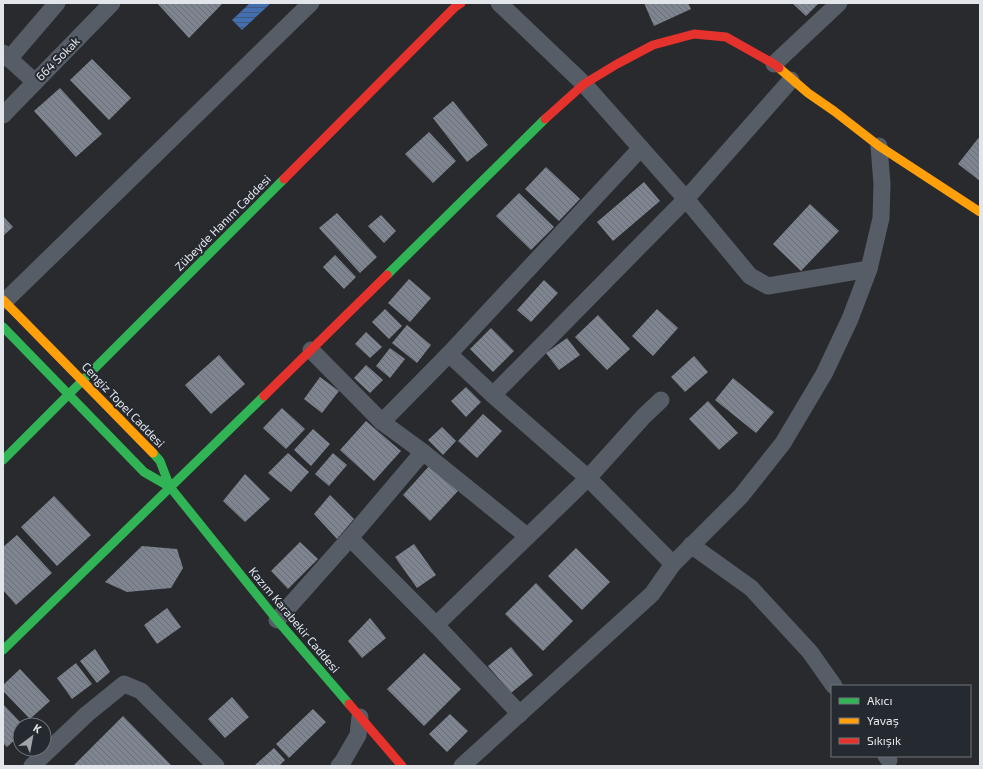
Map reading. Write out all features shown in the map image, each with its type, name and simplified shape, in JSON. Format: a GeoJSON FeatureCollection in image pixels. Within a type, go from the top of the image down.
{"type":"FeatureCollection","features":[{"type":"Feature","properties":{"kind":"street"},"geometry":{"type":"LineString","coordinates":[[35,82],[6,56],[57,3]]}},
{"type":"Feature","properties":{"kind":"street","name":"664 Sokak"},"geometry":{"type":"LineString","coordinates":[[3,115],[112,3]]}},
{"type":"Feature","properties":{"kind":"street"},"geometry":{"type":"LineString","coordinates":[[4,300],[311,3]]}},
{"type":"Feature","properties":{"kind":"street"},"geometry":{"type":"LineString","coordinates":[[499,3],[584,84],[686,199],[750,276],[768,286],[869,269]]}},
{"type":"Feature","properties":{"kind":"street"},"geometry":{"type":"LineString","coordinates":[[774,64],[839,3]]}},
{"type":"Feature","properties":{"kind":"street","name":"Zübeyde Hanım Caddesi"},"geometry":{"type":"LineString","coordinates":[[3,460],[83,381],[455,4]]}},
{"type":"Feature","properties":{"kind":"street"},"geometry":{"type":"LineString","coordinates":[[3,650],[534,130],[584,84],[653,45],[694,34],[726,37],[774,64],[791,80],[879,146],[980,212]]}},
{"type":"Feature","properties":{"kind":"street"},"geometry":{"type":"LineString","coordinates":[[493,395],[686,199],[791,80]]}},
{"type":"Feature","properties":{"kind":"street"},"geometry":{"type":"LineString","coordinates":[[462,766],[652,594],[673,564],[741,496],[783,443],[824,374],[850,319],[869,269],[881,218],[882,184],[879,146]]}},
{"type":"Feature","properties":{"kind":"street"},"geometry":{"type":"LineString","coordinates":[[382,422],[449,354],[641,148]]}},
{"type":"Feature","properties":{"kind":"street","name":"Cengiz Topel Caddesi"},"geometry":{"type":"LineString","coordinates":[[4,300],[160,461],[170,487]]}},
{"type":"Feature","properties":{"kind":"street"},"geometry":{"type":"LineString","coordinates":[[3,326],[144,472],[170,487]]}},
{"type":"Feature","properties":{"kind":"street"},"geometry":{"type":"LineString","coordinates":[[311,350],[382,422],[423,452],[527,536]]}},
{"type":"Feature","properties":{"kind":"street"},"geometry":{"type":"LineString","coordinates":[[449,354],[493,395],[588,478],[673,564]]}},
{"type":"Feature","properties":{"kind":"street"},"geometry":{"type":"LineString","coordinates":[[436,625],[588,478],[644,416],[661,400]]}},
{"type":"Feature","properties":{"kind":"street"},"geometry":{"type":"LineString","coordinates":[[277,620],[350,538],[423,452]]}},
{"type":"Feature","properties":{"kind":"street","name":"Kazım Karabekir Caddesi"},"geometry":{"type":"LineString","coordinates":[[170,487],[277,620],[402,766]]}},
{"type":"Feature","properties":{"kind":"street"},"geometry":{"type":"LineString","coordinates":[[350,538],[436,625],[520,714]]}},
{"type":"Feature","properties":{"kind":"street"},"geometry":{"type":"LineString","coordinates":[[691,545],[751,588],[810,652],[833,685]]}},
{"type":"Feature","properties":{"kind":"street"},"geometry":{"type":"LineString","coordinates":[[32,766],[87,714],[124,684],[141,691],[216,766]]}},
{"type":"Feature","properties":{"kind":"street"},"geometry":{"type":"LineString","coordinates":[[339,766],[344,762],[358,736],[360,717]]}},
{"type":"Feature","properties":{"kind":"water"},"geometry":{"type":"Polygon","coordinates":[[[250,3],[271,3],[242,30],[232,20],[250,3]]]}},
{"type":"Feature","properties":{"kind":"building"},"geometry":{"type":"Polygon","coordinates":[[[157,3],[223,3],[189,38],[157,3]]]}},
{"type":"Feature","properties":{"kind":"building"},"geometry":{"type":"Polygon","coordinates":[[[644,3],[688,3],[691,9],[654,26],[644,3]]]}},
{"type":"Feature","properties":{"kind":"building"},"geometry":{"type":"Polygon","coordinates":[[[792,3],[819,3],[806,16],[792,3]]]}},
{"type":"Feature","properties":{"kind":"building"},"geometry":{"type":"Polygon","coordinates":[[[92,59],[131,98],[109,120],[70,80],[92,59]]]}},
{"type":"Feature","properties":{"kind":"building"},"geometry":{"type":"Polygon","coordinates":[[[60,88],[102,134],[76,157],[34,111],[60,88]]]}},
{"type":"Feature","properties":{"kind":"building"},"geometry":{"type":"Polygon","coordinates":[[[453,101],[488,145],[467,162],[433,118],[453,101]]]}},
{"type":"Feature","properties":{"kind":"building"},"geometry":{"type":"Polygon","coordinates":[[[429,132],[456,161],[433,183],[405,154],[429,132]]]}},
{"type":"Feature","properties":{"kind":"building"},"geometry":{"type":"Polygon","coordinates":[[[980,136],[980,181],[958,164],[980,136]]]}},
{"type":"Feature","properties":{"kind":"building"},"geometry":{"type":"Polygon","coordinates":[[[546,167],[580,199],[559,221],[525,189],[546,167]]]}},
{"type":"Feature","properties":{"kind":"building"},"geometry":{"type":"Polygon","coordinates":[[[644,182],[660,201],[613,241],[597,222],[644,182]]]}},
{"type":"Feature","properties":{"kind":"building"},"geometry":{"type":"Polygon","coordinates":[[[519,193],[554,227],[531,250],[496,216],[519,193]]]}},
{"type":"Feature","properties":{"kind":"building"},"geometry":{"type":"Polygon","coordinates":[[[810,204],[839,231],[801,271],[773,244],[810,204]]]}},
{"type":"Feature","properties":{"kind":"building"},"geometry":{"type":"Polygon","coordinates":[[[337,213],[377,257],[360,273],[319,228],[337,213]]]}},
{"type":"Feature","properties":{"kind":"building"},"geometry":{"type":"Polygon","coordinates":[[[381,215],[396,231],[384,243],[368,226],[381,215]]]}},
{"type":"Feature","properties":{"kind":"building"},"geometry":{"type":"Polygon","coordinates":[[[3,216],[13,227],[3,236],[3,216]]]}},
{"type":"Feature","properties":{"kind":"building"},"geometry":{"type":"Polygon","coordinates":[[[335,255],[356,277],[344,289],[323,267],[335,255]]]}},
{"type":"Feature","properties":{"kind":"building"},"geometry":{"type":"Polygon","coordinates":[[[409,279],[431,298],[410,322],[388,303],[409,279]]]}},
{"type":"Feature","properties":{"kind":"building"},"geometry":{"type":"Polygon","coordinates":[[[544,280],[558,293],[531,322],[517,310],[544,280]]]}},
{"type":"Feature","properties":{"kind":"building"},"geometry":{"type":"Polygon","coordinates":[[[385,309],[402,326],[389,339],[372,322],[385,309]]]}},
{"type":"Feature","properties":{"kind":"building"},"geometry":{"type":"Polygon","coordinates":[[[657,309],[678,328],[653,356],[632,336],[657,309]]]}},
{"type":"Feature","properties":{"kind":"building"},"geometry":{"type":"Polygon","coordinates":[[[598,315],[630,349],[607,370],[575,337],[598,315]]]}},
{"type":"Feature","properties":{"kind":"building"},"geometry":{"type":"Polygon","coordinates":[[[407,325],[431,345],[417,363],[392,343],[407,325]]]}},
{"type":"Feature","properties":{"kind":"building"},"geometry":{"type":"Polygon","coordinates":[[[491,328],[514,351],[493,372],[470,349],[491,328]]]}},
{"type":"Feature","properties":{"kind":"building"},"geometry":{"type":"Polygon","coordinates":[[[366,332],[382,347],[370,358],[355,344],[366,332]]]}},
{"type":"Feature","properties":{"kind":"building"},"geometry":{"type":"Polygon","coordinates":[[[567,338],[580,355],[559,370],[546,353],[567,338]]]}},
{"type":"Feature","properties":{"kind":"building"},"geometry":{"type":"Polygon","coordinates":[[[390,348],[405,359],[390,378],[376,366],[390,348]]]}},
{"type":"Feature","properties":{"kind":"building"},"geometry":{"type":"Polygon","coordinates":[[[219,355],[245,384],[211,414],[185,385],[219,355]]]}},
{"type":"Feature","properties":{"kind":"building"},"geometry":{"type":"Polygon","coordinates":[[[694,356],[708,372],[685,392],[671,377],[694,356]]]}},
{"type":"Feature","properties":{"kind":"building"},"geometry":{"type":"Polygon","coordinates":[[[366,365],[383,380],[370,393],[354,378],[366,365]]]}},
{"type":"Feature","properties":{"kind":"building"},"geometry":{"type":"Polygon","coordinates":[[[320,377],[339,391],[322,413],[304,399],[320,377]]]}},
{"type":"Feature","properties":{"kind":"building"},"geometry":{"type":"Polygon","coordinates":[[[733,378],[774,412],[756,433],[715,400],[733,378]]]}},
{"type":"Feature","properties":{"kind":"building"},"geometry":{"type":"Polygon","coordinates":[[[466,387],[481,402],[466,417],[451,401],[466,387]]]}},
{"type":"Feature","properties":{"kind":"building"},"geometry":{"type":"Polygon","coordinates":[[[708,401],[738,433],[719,450],[689,419],[708,401]]]}},
{"type":"Feature","properties":{"kind":"building"},"geometry":{"type":"Polygon","coordinates":[[[282,408],[305,429],[286,449],[263,428],[282,408]]]}},
{"type":"Feature","properties":{"kind":"building"},"geometry":{"type":"Polygon","coordinates":[[[483,414],[502,431],[477,458],[458,441],[483,414]]]}},
{"type":"Feature","properties":{"kind":"building"},"geometry":{"type":"Polygon","coordinates":[[[366,421],[401,451],[374,481],[340,450],[366,421]]]}},
{"type":"Feature","properties":{"kind":"building"},"geometry":{"type":"Polygon","coordinates":[[[442,427],[456,441],[443,455],[428,440],[442,427]]]}},
{"type":"Feature","properties":{"kind":"building"},"geometry":{"type":"Polygon","coordinates":[[[313,429],[330,444],[311,466],[294,450],[313,429]]]}},
{"type":"Feature","properties":{"kind":"building"},"geometry":{"type":"Polygon","coordinates":[[[288,453],[309,472],[291,492],[268,473],[288,453]]]}},
{"type":"Feature","properties":{"kind":"building"},"geometry":{"type":"Polygon","coordinates":[[[333,453],[347,465],[329,486],[315,474],[333,453]]]}},
{"type":"Feature","properties":{"kind":"building"},"geometry":{"type":"Polygon","coordinates":[[[430,465],[458,491],[430,521],[403,495],[430,465]]]}},
{"type":"Feature","properties":{"kind":"building"},"geometry":{"type":"Polygon","coordinates":[[[245,474],[270,499],[245,522],[223,501],[245,474]]]}},
{"type":"Feature","properties":{"kind":"building"},"geometry":{"type":"Polygon","coordinates":[[[330,495],[354,519],[337,539],[314,514],[330,495]]]}},
{"type":"Feature","properties":{"kind":"building"},"geometry":{"type":"Polygon","coordinates":[[[54,496],[91,535],[57,566],[21,527],[54,496]]]}},
{"type":"Feature","properties":{"kind":"building"},"geometry":{"type":"Polygon","coordinates":[[[17,535],[52,573],[16,605],[3,590],[3,547],[17,535]]]}},
{"type":"Feature","properties":{"kind":"building"},"geometry":{"type":"Polygon","coordinates":[[[300,542],[318,559],[288,589],[271,571],[300,542]]]}},
{"type":"Feature","properties":{"kind":"building"},"geometry":{"type":"Polygon","coordinates":[[[414,544],[436,575],[417,588],[395,557],[414,544]]]}},
{"type":"Feature","properties":{"kind":"building"},"geometry":{"type":"Polygon","coordinates":[[[142,546],[177,549],[183,568],[171,588],[127,592],[105,582],[142,546]]]}},
{"type":"Feature","properties":{"kind":"building"},"geometry":{"type":"Polygon","coordinates":[[[576,548],[610,582],[582,610],[548,576],[576,548]]]}},
{"type":"Feature","properties":{"kind":"building"},"geometry":{"type":"Polygon","coordinates":[[[536,583],[573,621],[543,651],[505,614],[536,583]]]}},
{"type":"Feature","properties":{"kind":"building"},"geometry":{"type":"Polygon","coordinates":[[[167,608],[181,627],[157,644],[144,625],[167,608]]]}},
{"type":"Feature","properties":{"kind":"building"},"geometry":{"type":"Polygon","coordinates":[[[370,618],[386,638],[362,658],[348,641],[370,618]]]}},
{"type":"Feature","properties":{"kind":"building"},"geometry":{"type":"Polygon","coordinates":[[[511,647],[533,675],[511,693],[488,666],[511,647]]]}},
{"type":"Feature","properties":{"kind":"building"},"geometry":{"type":"Polygon","coordinates":[[[95,649],[110,672],[97,683],[80,661],[95,649]]]}},
{"type":"Feature","properties":{"kind":"building"},"geometry":{"type":"Polygon","coordinates":[[[424,653],[461,689],[424,726],[387,689],[424,653]]]}},
{"type":"Feature","properties":{"kind":"building"},"geometry":{"type":"Polygon","coordinates":[[[76,663],[92,684],[72,699],[57,678],[76,663]]]}},
{"type":"Feature","properties":{"kind":"building"},"geometry":{"type":"Polygon","coordinates":[[[20,669],[50,701],[32,717],[28,717],[3,691],[3,685],[20,669]]]}},
{"type":"Feature","properties":{"kind":"building"},"geometry":{"type":"Polygon","coordinates":[[[232,697],[249,717],[225,738],[208,719],[232,697]]]}},
{"type":"Feature","properties":{"kind":"building"},"geometry":{"type":"Polygon","coordinates":[[[3,704],[15,717],[12,717],[12,742],[7,747],[3,743],[3,704]]]}},
{"type":"Feature","properties":{"kind":"building"},"geometry":{"type":"Polygon","coordinates":[[[313,709],[326,722],[289,758],[276,744],[313,709]]]}},
{"type":"Feature","properties":{"kind":"building"},"geometry":{"type":"Polygon","coordinates":[[[450,714],[468,731],[447,752],[429,734],[450,714]]]}},
{"type":"Feature","properties":{"kind":"building"},"geometry":{"type":"Polygon","coordinates":[[[123,716],[172,766],[73,766],[123,716]]]}},
{"type":"Feature","properties":{"kind":"building"},"geometry":{"type":"Polygon","coordinates":[[[274,748],[285,760],[279,766],[254,766],[274,748]]]}},
{"type":"Feature","properties":{"kind":"traffic: fast"},"geometry":{"type":"LineString","coordinates":[[387,275],[545,119]]}},
{"type":"Feature","properties":{"kind":"traffic: fast"},"geometry":{"type":"LineString","coordinates":[[3,460],[284,179]]}},
{"type":"Feature","properties":{"kind":"traffic: fast"},"geometry":{"type":"LineString","coordinates":[[3,327],[144,472],[170,487],[160,461],[153,453]]}},
{"type":"Feature","properties":{"kind":"traffic: fast"},"geometry":{"type":"LineString","coordinates":[[3,650],[264,396]]}},
{"type":"Feature","properties":{"kind":"traffic: fast"},"geometry":{"type":"LineString","coordinates":[[170,487],[277,620],[349,704]]}},
{"type":"Feature","properties":{"kind":"traffic: slow"},"geometry":{"type":"LineString","coordinates":[[779,68],[808,93],[879,146],[980,212]]}},
{"type":"Feature","properties":{"kind":"traffic: slow"},"geometry":{"type":"LineString","coordinates":[[3,300],[153,453]]}},
{"type":"Feature","properties":{"kind":"traffic: jam"},"geometry":{"type":"LineString","coordinates":[[284,179],[455,7],[461,3]]}},
{"type":"Feature","properties":{"kind":"traffic: jam"},"geometry":{"type":"LineString","coordinates":[[545,119],[584,84],[617,64],[653,45],[694,34],[726,37],[779,68]]}},
{"type":"Feature","properties":{"kind":"traffic: jam"},"geometry":{"type":"LineString","coordinates":[[264,396],[387,275]]}},
{"type":"Feature","properties":{"kind":"traffic: jam"},"geometry":{"type":"LineString","coordinates":[[349,704],[402,766]]}}]}
